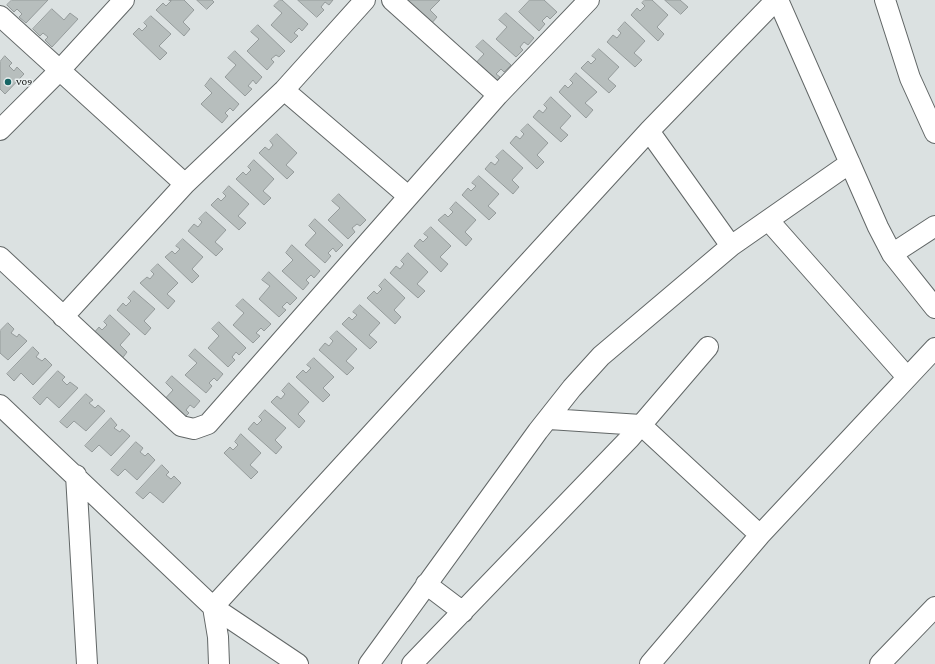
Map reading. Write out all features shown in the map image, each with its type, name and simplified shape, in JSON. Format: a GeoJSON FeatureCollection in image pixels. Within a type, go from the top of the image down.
{"type":"FeatureCollection","features":[{"type":"Feature","properties":{"kind":"street"},"geometry":{"type":"LineString","coordinates":[[0,130],[59,71],[124,0]]}},
{"type":"Feature","properties":{"kind":"street"},"geometry":{"type":"LineString","coordinates":[[63,317],[185,184],[284,90],[364,0]]}},
{"type":"Feature","properties":{"kind":"street"},"geometry":{"type":"LineString","coordinates":[[392,0],[498,95]]}},
{"type":"Feature","properties":{"kind":"street"},"geometry":{"type":"LineString","coordinates":[[0,257],[181,426],[194,429],[208,424],[498,95],[589,0]]}},
{"type":"Feature","properties":{"kind":"street"},"geometry":{"type":"LineString","coordinates":[[213,607],[649,131],[777,0],[850,163],[867,206],[892,254],[935,308]]}},
{"type":"Feature","properties":{"kind":"street"},"geometry":{"type":"LineString","coordinates":[[884,0],[910,78],[935,132]]}},
{"type":"Feature","properties":{"kind":"street"},"geometry":{"type":"LineString","coordinates":[[0,16],[185,184]]}},
{"type":"Feature","properties":{"kind":"street"},"geometry":{"type":"LineString","coordinates":[[284,90],[408,196]]}},
{"type":"Feature","properties":{"kind":"street"},"geometry":{"type":"LineString","coordinates":[[649,131],[731,246]]}},
{"type":"Feature","properties":{"kind":"street"},"geometry":{"type":"LineString","coordinates":[[369,664],[538,431],[572,388],[601,356],[731,246],[769,221],[850,163]]}},
{"type":"Feature","properties":{"kind":"street"},"geometry":{"type":"LineString","coordinates":[[769,221],[907,377]]}},
{"type":"Feature","properties":{"kind":"street"},"geometry":{"type":"LineString","coordinates":[[892,254],[935,226]]}},
{"type":"Feature","properties":{"kind":"street"},"geometry":{"type":"LineString","coordinates":[[412,664],[641,425],[708,346]]}},
{"type":"Feature","properties":{"kind":"street"},"geometry":{"type":"LineString","coordinates":[[650,664],[760,535],[935,348]]}},
{"type":"Feature","properties":{"kind":"street"},"geometry":{"type":"LineString","coordinates":[[0,405],[76,475],[213,607],[298,664]]}},
{"type":"Feature","properties":{"kind":"street"},"geometry":{"type":"LineString","coordinates":[[549,419],[641,425],[760,535]]}},
{"type":"Feature","properties":{"kind":"street"},"geometry":{"type":"LineString","coordinates":[[76,475],[87,664]]}},
{"type":"Feature","properties":{"kind":"street"},"geometry":{"type":"LineString","coordinates":[[426,584],[463,612]]}},
{"type":"Feature","properties":{"kind":"street"},"geometry":{"type":"LineString","coordinates":[[213,607],[218,637],[219,664]]}},
{"type":"Feature","properties":{"kind":"street"},"geometry":{"type":"LineString","coordinates":[[880,664],[935,608]]}},
{"type":"Feature","properties":{"kind":"building"},"geometry":{"type":"Polygon","coordinates":[[[12,0],[48,0],[26,23],[19,17],[22,14],[17,9],[14,12],[7,5],[12,0]]]}},
{"type":"Feature","properties":{"kind":"building"},"geometry":{"type":"Polygon","coordinates":[[[169,0],[184,0],[194,10],[183,22],[190,29],[184,36],[156,10],[163,3],[166,6],[171,1],[169,0]]]}},
{"type":"Feature","properties":{"kind":"building"},"geometry":{"type":"Polygon","coordinates":[[[197,0],[212,0],[214,2],[207,9],[197,0]]]}},
{"type":"Feature","properties":{"kind":"building"},"geometry":{"type":"Polygon","coordinates":[[[282,0],[308,24],[302,31],[299,28],[294,33],[298,36],[291,43],[271,25],[282,13],[274,6],[282,0]]]}},
{"type":"Feature","properties":{"kind":"building"},"geometry":{"type":"Polygon","coordinates":[[[298,0],[333,0],[329,5],[325,2],[321,7],[324,10],[317,17],[298,0]]]}},
{"type":"Feature","properties":{"kind":"building"},"geometry":{"type":"Polygon","coordinates":[[[405,0],[440,0],[430,10],[437,17],[431,24],[405,0]]]}},
{"type":"Feature","properties":{"kind":"building"},"geometry":{"type":"Polygon","coordinates":[[[530,0],[544,0],[557,12],[550,19],[547,16],[542,21],[545,24],[539,31],[519,12],[530,0]]]}},
{"type":"Feature","properties":{"kind":"building"},"geometry":{"type":"Polygon","coordinates":[[[645,0],[652,0],[668,15],[657,27],[664,34],[658,41],[631,15],[637,8],[640,11],[645,6],[642,3],[645,0]]]}},
{"type":"Feature","properties":{"kind":"building"},"geometry":{"type":"Polygon","coordinates":[[[665,0],[680,0],[688,7],[681,14],[665,0]]]}},
{"type":"Feature","properties":{"kind":"building"},"geometry":{"type":"Polygon","coordinates":[[[52,9],[64,20],[70,13],[78,19],[52,47],[45,40],[48,37],[43,33],[40,36],[33,29],[52,9]]]}},
{"type":"Feature","properties":{"kind":"building"},"geometry":{"type":"Polygon","coordinates":[[[506,13],[534,38],[528,45],[524,42],[520,47],[523,50],[516,57],[496,39],[507,27],[499,20],[506,13]]]}},
{"type":"Feature","properties":{"kind":"building"},"geometry":{"type":"Polygon","coordinates":[[[151,16],[171,34],[159,46],[167,53],[160,60],[133,34],[139,28],[142,31],[147,26],[144,23],[151,16]]]}},
{"type":"Feature","properties":{"kind":"building"},"geometry":{"type":"Polygon","coordinates":[[[625,22],[645,41],[634,53],[642,60],[635,67],[607,42],[613,35],[617,38],[621,33],[618,30],[625,22]]]}},
{"type":"Feature","properties":{"kind":"building"},"geometry":{"type":"Polygon","coordinates":[[[258,25],[285,51],[279,57],[276,55],[271,59],[274,62],[267,70],[247,51],[259,39],[251,32],[258,25]]]}},
{"type":"Feature","properties":{"kind":"building"},"geometry":{"type":"Polygon","coordinates":[[[483,40],[511,65],[504,72],[501,69],[496,74],[500,77],[493,84],[473,66],[484,54],[476,47],[483,40]]]}},
{"type":"Feature","properties":{"kind":"building"},"geometry":{"type":"Polygon","coordinates":[[[599,49],[619,67],[608,79],[616,86],[609,93],[581,68],[588,61],[591,64],[596,59],[592,56],[599,49]]]}},
{"type":"Feature","properties":{"kind":"building"},"geometry":{"type":"Polygon","coordinates":[[[235,51],[262,77],[256,84],[253,80],[248,86],[252,89],[245,96],[225,77],[236,65],[228,58],[235,51]]]}},
{"type":"Feature","properties":{"kind":"building","name":"V09"},"geometry":{"type":"Polygon","coordinates":[[[5,56],[12,63],[9,66],[14,71],[17,67],[24,74],[5,94],[0,89],[0,62],[5,56]]]}},
{"type":"Feature","properties":{"kind":"building"},"geometry":{"type":"Polygon","coordinates":[[[576,73],[597,92],[585,103],[593,110],[586,118],[559,92],[565,85],[568,88],[573,83],[570,80],[576,73]]]}},
{"type":"Feature","properties":{"kind":"building"},"geometry":{"type":"Polygon","coordinates":[[[211,78],[239,104],[233,111],[230,108],[225,113],[228,116],[222,123],[201,104],[212,93],[205,86],[211,78]]]}},
{"type":"Feature","properties":{"kind":"building"},"geometry":{"type":"Polygon","coordinates":[[[551,97],[571,116],[560,128],[568,135],[561,142],[533,117],[539,110],[543,113],[547,108],[544,105],[551,97]]]}},
{"type":"Feature","properties":{"kind":"building"},"geometry":{"type":"Polygon","coordinates":[[[528,124],[548,143],[537,155],[544,162],[537,169],[510,143],[516,136],[520,139],[524,134],[521,131],[528,124]]]}},
{"type":"Feature","properties":{"kind":"building"},"geometry":{"type":"Polygon","coordinates":[[[277,134],[297,153],[286,165],[294,172],[287,179],[259,153],[265,147],[269,150],[273,145],[270,141],[277,134]]]}},
{"type":"Feature","properties":{"kind":"building"},"geometry":{"type":"Polygon","coordinates":[[[503,150],[523,168],[512,180],[519,187],[513,194],[485,169],[491,162],[495,165],[499,160],[496,157],[503,150]]]}},
{"type":"Feature","properties":{"kind":"building"},"geometry":{"type":"Polygon","coordinates":[[[254,160],[274,179],[263,191],[271,198],[264,205],[236,179],[243,172],[246,175],[251,170],[248,167],[254,160]]]}},
{"type":"Feature","properties":{"kind":"building"},"geometry":{"type":"Polygon","coordinates":[[[479,176],[499,194],[488,206],[496,213],[489,220],[462,195],[468,188],[471,191],[476,186],[472,183],[479,176]]]}},
{"type":"Feature","properties":{"kind":"building"},"geometry":{"type":"Polygon","coordinates":[[[229,186],[249,204],[238,216],[246,223],[239,230],[211,205],[218,198],[221,201],[226,196],[223,193],[229,186]]]}},
{"type":"Feature","properties":{"kind":"building"},"geometry":{"type":"Polygon","coordinates":[[[339,194],[366,220],[360,226],[357,224],[352,228],[355,232],[348,239],[328,220],[340,208],[332,201],[339,194]]]}},
{"type":"Feature","properties":{"kind":"building"},"geometry":{"type":"Polygon","coordinates":[[[456,202],[476,220],[465,232],[472,239],[466,246],[438,220],[445,214],[448,217],[453,212],[450,209],[456,202]]]}},
{"type":"Feature","properties":{"kind":"building"},"geometry":{"type":"Polygon","coordinates":[[[206,212],[226,230],[215,242],[223,249],[216,256],[188,231],[194,224],[198,227],[202,222],[199,219],[206,212]]]}},
{"type":"Feature","properties":{"kind":"building"},"geometry":{"type":"Polygon","coordinates":[[[315,219],[343,245],[336,252],[333,248],[328,253],[331,256],[325,263],[305,245],[316,233],[309,226],[315,219]]]}},
{"type":"Feature","properties":{"kind":"building"},"geometry":{"type":"Polygon","coordinates":[[[431,227],[451,246],[440,257],[448,264],[441,272],[414,246],[420,239],[423,242],[428,237],[424,234],[431,227]]]}},
{"type":"Feature","properties":{"kind":"building"},"geometry":{"type":"Polygon","coordinates":[[[183,239],[203,257],[192,269],[199,276],[192,283],[165,257],[172,251],[175,254],[180,249],[176,246],[183,239]]]}},
{"type":"Feature","properties":{"kind":"building"},"geometry":{"type":"Polygon","coordinates":[[[292,245],[320,271],[314,278],[311,275],[306,280],[309,283],[303,290],[282,271],[293,260],[286,253],[292,245]]]}},
{"type":"Feature","properties":{"kind":"building"},"geometry":{"type":"Polygon","coordinates":[[[408,253],[428,272],[417,284],[425,291],[418,298],[390,273],[396,266],[400,269],[404,264],[401,261],[408,253]]]}},
{"type":"Feature","properties":{"kind":"building"},"geometry":{"type":"Polygon","coordinates":[[[158,264],[178,283],[167,294],[175,301],[168,309],[140,283],[147,277],[150,279],[154,274],[151,271],[158,264]]]}},
{"type":"Feature","properties":{"kind":"building"},"geometry":{"type":"Polygon","coordinates":[[[269,272],[297,298],[290,305],[287,302],[282,307],[286,310],[279,317],[259,299],[270,286],[262,280],[269,272]]]}},
{"type":"Feature","properties":{"kind":"building"},"geometry":{"type":"Polygon","coordinates":[[[385,279],[405,298],[394,310],[401,317],[395,324],[367,298],[374,291],[377,294],[382,289],[379,286],[385,279]]]}},
{"type":"Feature","properties":{"kind":"building"},"geometry":{"type":"Polygon","coordinates":[[[134,291],[155,309],[144,321],[151,328],[145,335],[117,310],[123,303],[126,306],[131,301],[128,298],[134,291]]]}},
{"type":"Feature","properties":{"kind":"building"},"geometry":{"type":"Polygon","coordinates":[[[243,299],[271,324],[264,331],[261,328],[256,333],[260,336],[253,343],[233,325],[244,313],[236,306],[243,299]]]}},
{"type":"Feature","properties":{"kind":"building"},"geometry":{"type":"Polygon","coordinates":[[[360,305],[380,323],[369,335],[377,342],[370,349],[342,324],[349,317],[352,320],[357,315],[353,312],[360,305]]]}},
{"type":"Feature","properties":{"kind":"building"},"geometry":{"type":"Polygon","coordinates":[[[110,315],[130,334],[120,345],[127,352],[121,360],[93,334],[99,327],[102,330],[107,325],[104,322],[110,315]]]}},
{"type":"Feature","properties":{"kind":"building"},"geometry":{"type":"Polygon","coordinates":[[[219,322],[246,348],[239,355],[236,352],[232,357],[235,360],[228,367],[208,348],[219,336],[212,329],[219,322]]]}},
{"type":"Feature","properties":{"kind":"building"},"geometry":{"type":"Polygon","coordinates":[[[8,323],[14,329],[11,333],[17,337],[19,334],[27,341],[8,360],[0,353],[0,331],[8,323]]]}},
{"type":"Feature","properties":{"kind":"building"},"geometry":{"type":"Polygon","coordinates":[[[337,331],[357,349],[346,361],[354,368],[347,375],[319,350],[325,343],[329,346],[333,341],[330,338],[337,331]]]}},
{"type":"Feature","properties":{"kind":"building"},"geometry":{"type":"Polygon","coordinates":[[[33,347],[39,353],[36,357],[42,361],[45,358],[52,365],[33,385],[21,373],[14,381],[7,374],[33,347]]]}},
{"type":"Feature","properties":{"kind":"building"},"geometry":{"type":"Polygon","coordinates":[[[195,349],[223,374],[217,381],[214,378],[209,383],[212,386],[206,393],[185,375],[197,363],[189,356],[195,349]]]}},
{"type":"Feature","properties":{"kind":"building"},"geometry":{"type":"Polygon","coordinates":[[[314,358],[334,377],[323,388],[330,395],[323,402],[296,377],[303,370],[306,373],[311,368],[307,365],[314,358]]]}},
{"type":"Feature","properties":{"kind":"building"},"geometry":{"type":"Polygon","coordinates":[[[58,371],[65,377],[62,380],[67,385],[70,382],[78,388],[59,408],[47,397],[40,405],[33,398],[58,371]]]}},
{"type":"Feature","properties":{"kind":"building"},"geometry":{"type":"Polygon","coordinates":[[[172,376],[200,401],[194,408],[190,405],[186,410],[189,413],[182,420],[162,402],[173,390],[166,383],[172,376]]]}},
{"type":"Feature","properties":{"kind":"building"},"geometry":{"type":"Polygon","coordinates":[[[289,383],[309,402],[298,414],[305,421],[299,428],[271,402],[277,396],[281,399],[285,394],[282,391],[289,383]]]}},
{"type":"Feature","properties":{"kind":"building"},"geometry":{"type":"Polygon","coordinates":[[[86,394],[93,400],[89,403],[95,408],[98,405],[105,411],[86,431],[74,421],[67,428],[60,422],[86,394]]]}},
{"type":"Feature","properties":{"kind":"building"},"geometry":{"type":"Polygon","coordinates":[[[265,410],[286,428],[275,440],[282,447],[276,454],[248,429],[254,422],[257,425],[262,420],[259,417],[265,410]]]}},
{"type":"Feature","properties":{"kind":"building"},"geometry":{"type":"Polygon","coordinates":[[[111,418],[117,425],[114,428],[120,432],[122,429],[130,436],[111,456],[99,445],[92,452],[85,446],[111,418]]]}},
{"type":"Feature","properties":{"kind":"building"},"geometry":{"type":"Polygon","coordinates":[[[241,434],[261,453],[250,465],[258,472],[251,479],[224,453],[230,447],[233,450],[238,445],[235,442],[241,434]]]}},
{"type":"Feature","properties":{"kind":"building"},"geometry":{"type":"Polygon","coordinates":[[[136,442],[143,448],[140,452],[145,456],[148,453],[155,460],[137,480],[125,469],[118,476],[111,470],[136,442]]]}},
{"type":"Feature","properties":{"kind":"building"},"geometry":{"type":"Polygon","coordinates":[[[162,465],[169,472],[166,475],[171,479],[174,476],[181,483],[163,503],[150,492],[143,499],[136,493],[162,465]]]}},
{"type":"Feature","properties":{"kind":"place","name":"V09"},"geometry":{"type":"Point","coordinates":[8,82]}}]}
